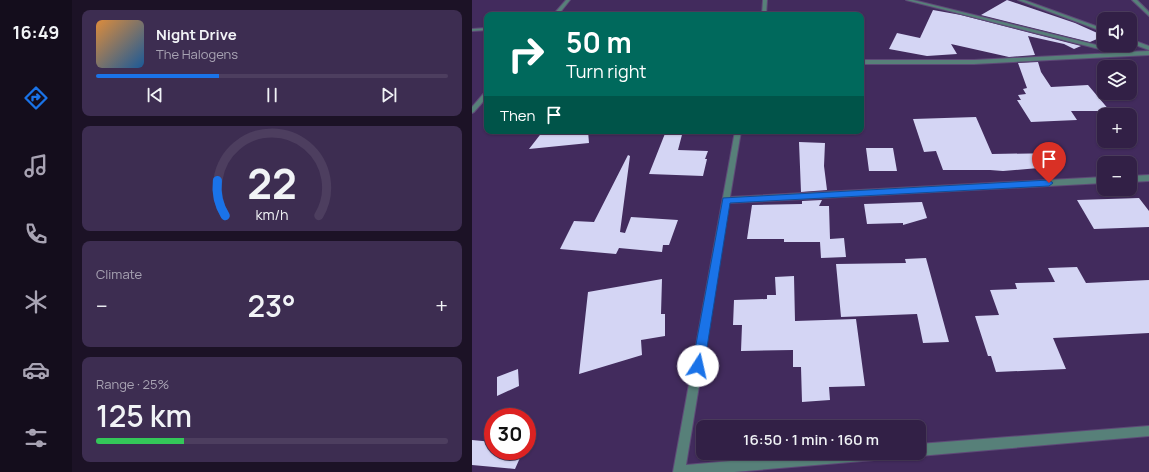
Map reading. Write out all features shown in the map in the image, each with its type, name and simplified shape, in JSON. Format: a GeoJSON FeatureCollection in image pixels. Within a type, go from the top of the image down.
{"type":"FeatureCollection","features":[{"type":"Feature","properties":{"kind":"street"},"geometry":{"type":"LineString","coordinates":[[558,12],[568,0]]}},
{"type":"Feature","properties":{"kind":"street"},"geometry":{"type":"LineString","coordinates":[[764,12],[765,0]]}},
{"type":"Feature","properties":{"kind":"street"},"geometry":{"type":"LineString","coordinates":[[908,0],[1125,54]]}},
{"type":"Feature","properties":{"kind":"street"},"geometry":{"type":"LineString","coordinates":[[1020,0],[1097,28]]}},
{"type":"Feature","properties":{"kind":"street"},"geometry":{"type":"LineString","coordinates":[[1134,0],[1149,15]]}},
{"type":"Feature","properties":{"kind":"street"},"geometry":{"type":"LineString","coordinates":[[472,30],[484,29]]}},
{"type":"Feature","properties":{"kind":"street"},"geometry":{"type":"LineString","coordinates":[[1137,44],[1149,48]]}},
{"type":"Feature","properties":{"kind":"street"},"geometry":{"type":"LineString","coordinates":[[864,62],[974,62],[1149,53]]}},
{"type":"Feature","properties":{"kind":"street"},"geometry":{"type":"LineString","coordinates":[[472,111],[484,97]]}},
{"type":"Feature","properties":{"kind":"street"},"geometry":{"type":"LineString","coordinates":[[737,134],[680,471],[806,460]]}},
{"type":"Feature","properties":{"kind":"street"},"geometry":{"type":"LineString","coordinates":[[1137,179],[1149,178]]}},
{"type":"Feature","properties":{"kind":"street"},"geometry":{"type":"LineString","coordinates":[[726,200],[1097,180]]}},
{"type":"Feature","properties":{"kind":"street"},"geometry":{"type":"LineString","coordinates":[[926,449],[1149,431]]}},
{"type":"Feature","properties":{"kind":"building"},"geometry":{"type":"Polygon","coordinates":[[[1007,0],[1075,23],[1097,33],[1097,39],[1090,42],[981,15],[1007,0]]]}},
{"type":"Feature","properties":{"kind":"building"},"geometry":{"type":"Polygon","coordinates":[[[933,10],[961,15],[1081,46],[1074,49],[1064,44],[1028,36],[1035,55],[1009,57],[951,44],[957,54],[927,56],[889,49],[897,33],[920,38],[933,10]]]}},
{"type":"Feature","properties":{"kind":"building"},"geometry":{"type":"Polygon","coordinates":[[[1038,62],[1041,72],[1051,87],[1088,85],[1097,96],[1097,100],[1101,100],[1107,108],[1097,108],[1097,111],[1071,111],[1077,120],[1031,122],[1017,100],[1021,100],[1018,95],[1026,94],[1023,89],[1027,88],[1018,63],[1038,62]]]}},
{"type":"Feature","properties":{"kind":"building"},"geometry":{"type":"Polygon","coordinates":[[[976,117],[992,154],[1060,153],[1061,166],[1003,171],[943,170],[936,151],[924,152],[913,119],[976,117]]]}},
{"type":"Feature","properties":{"kind":"building"},"geometry":{"type":"Polygon","coordinates":[[[541,134],[588,134],[589,143],[529,149],[541,134]]]}},
{"type":"Feature","properties":{"kind":"building"},"geometry":{"type":"Polygon","coordinates":[[[665,134],[682,134],[678,150],[708,151],[705,159],[707,159],[703,176],[649,174],[665,134]]]}},
{"type":"Feature","properties":{"kind":"building"},"geometry":{"type":"Polygon","coordinates":[[[799,142],[825,143],[824,166],[827,190],[801,192],[799,142]]]}},
{"type":"Feature","properties":{"kind":"building"},"geometry":{"type":"Polygon","coordinates":[[[866,148],[893,148],[897,171],[869,171],[866,148]]]}},
{"type":"Feature","properties":{"kind":"building"},"geometry":{"type":"Polygon","coordinates":[[[628,155],[630,156],[620,232],[625,233],[631,217],[678,220],[669,245],[663,245],[662,252],[619,248],[616,254],[560,249],[574,221],[594,222],[628,155]]]}},
{"type":"Feature","properties":{"kind":"building"},"geometry":{"type":"Polygon","coordinates":[[[1139,198],[1149,211],[1149,227],[1094,229],[1077,200],[1139,198]]]}},
{"type":"Feature","properties":{"kind":"building"},"geometry":{"type":"Polygon","coordinates":[[[822,200],[819,206],[829,206],[830,239],[844,238],[846,257],[821,258],[820,242],[784,242],[784,239],[747,239],[752,205],[802,204],[802,201],[822,200]]]}},
{"type":"Feature","properties":{"kind":"building"},"geometry":{"type":"Polygon","coordinates":[[[922,202],[927,218],[903,225],[903,223],[867,224],[864,204],[922,202]]]}},
{"type":"Feature","properties":{"kind":"building"},"geometry":{"type":"Polygon","coordinates":[[[926,258],[949,342],[923,343],[917,314],[841,317],[836,264],[906,263],[905,259],[926,258]]]}},
{"type":"Feature","properties":{"kind":"building"},"geometry":{"type":"Polygon","coordinates":[[[1077,267],[1086,283],[1149,280],[1149,333],[1053,338],[1066,369],[996,372],[991,356],[988,356],[975,316],[999,315],[990,290],[1017,289],[1015,283],[1055,282],[1048,268],[1077,267]]]}},
{"type":"Feature","properties":{"kind":"building"},"geometry":{"type":"Polygon","coordinates":[[[794,276],[795,321],[856,319],[865,386],[829,387],[830,400],[802,402],[801,367],[793,367],[793,350],[741,351],[742,325],[733,325],[734,300],[767,299],[767,295],[776,295],[775,277],[794,276]]]}},
{"type":"Feature","properties":{"kind":"building"},"geometry":{"type":"Polygon","coordinates":[[[662,279],[661,314],[665,314],[665,336],[641,340],[642,355],[579,374],[588,292],[662,279]]]}},
{"type":"Feature","properties":{"kind":"building"},"geometry":{"type":"Polygon","coordinates":[[[518,369],[519,386],[497,396],[497,377],[518,369]]]}},
{"type":"Feature","properties":{"kind":"building"},"geometry":{"type":"Polygon","coordinates":[[[472,440],[484,441],[484,460],[519,460],[515,469],[472,465],[472,440]]]}},
{"type":"Feature","properties":{"kind":"route"},"geometry":{"type":"LineString","coordinates":[[698,366],[726,200],[1049,183]]}}]}
